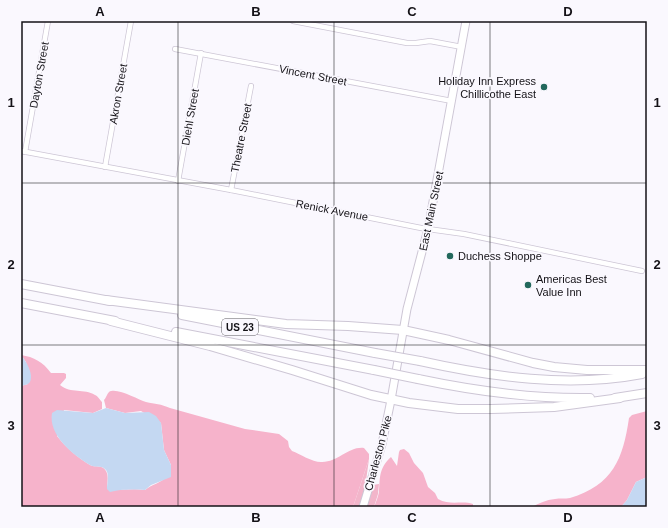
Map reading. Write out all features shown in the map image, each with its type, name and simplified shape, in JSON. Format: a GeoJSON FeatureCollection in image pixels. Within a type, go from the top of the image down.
{"type":"FeatureCollection","features":[{"type":"Feature","properties":{"kind":"highway","name":"US 23"},"geometry":{"type":"LineString","coordinates":[[21,284],[465,371],[519,378],[566,381],[618,379],[647,372]]}},
{"type":"Feature","properties":{"kind":"highway"},"geometry":{"type":"LineString","coordinates":[[106,300],[286,324],[403,330],[554,367],[647,372]]}},
{"type":"Feature","properties":{"kind":"highway","name":"US 23"},"geometry":{"type":"LineString","coordinates":[[21,303],[461,388],[515,395],[569,398],[620,398],[647,393]]}},
{"type":"Feature","properties":{"kind":"highway"},"geometry":{"type":"LineString","coordinates":[[111,321],[210,346],[391,400],[451,408],[491,409],[554,407],[620,398]]}},
{"type":"Feature","properties":{"kind":"main road","name":"East Main Street"},"geometry":{"type":"LineString","coordinates":[[391,400],[403,330],[428,229],[466,21]]}},
{"type":"Feature","properties":{"kind":"main road","name":"Charleston Pike"},"geometry":{"type":"LineString","coordinates":[[363,507],[386,427],[391,400]]}},
{"type":"Feature","properties":{"kind":"street","name":"Dayton Street"},"geometry":{"type":"LineString","coordinates":[[23,151],[48,21]]}},
{"type":"Feature","properties":{"kind":"street","name":"Akron Street"},"geometry":{"type":"LineString","coordinates":[[105,167],[131,21]]}},
{"type":"Feature","properties":{"kind":"street"},"geometry":{"type":"LineString","coordinates":[[293,21],[411,44],[430,42],[462,47]]}},
{"type":"Feature","properties":{"kind":"street","name":"Vincent Street"},"geometry":{"type":"LineString","coordinates":[[175,49],[452,101]]}},
{"type":"Feature","properties":{"kind":"street","name":"Diehl Street"},"geometry":{"type":"LineString","coordinates":[[178,181],[201,53]]}},
{"type":"Feature","properties":{"kind":"street","name":"Theatre Street"},"geometry":{"type":"LineString","coordinates":[[231,190],[251,86]]}},
{"type":"Feature","properties":{"kind":"street","name":"Renick Avenue"},"geometry":{"type":"LineString","coordinates":[[23,151],[471,236],[642,271]]}},
{"type":"Feature","properties":{"kind":"shaded area"},"geometry":{"type":"Polygon","coordinates":[[[21,355],[38,361],[51,373],[66,374],[66,378],[60,385],[64,388],[91,393],[97,396],[102,402],[102,409],[93,413],[64,410],[57,436],[81,459],[92,466],[103,468],[106,471],[108,480],[107,489],[145,490],[164,479],[171,465],[164,450],[161,423],[141,411],[125,413],[106,408],[104,400],[108,393],[117,391],[146,402],[245,429],[279,434],[288,441],[289,447],[292,451],[317,462],[327,462],[353,449],[364,448],[369,454],[369,459],[353,507],[21,507],[21,386],[28,384],[26,362],[21,355]]]}},
{"type":"Feature","properties":{"kind":"shaded area"},"geometry":{"type":"Polygon","coordinates":[[[647,411],[647,477],[636,482],[627,500],[621,507],[532,507],[549,500],[570,498],[585,493],[597,486],[606,478],[619,458],[627,433],[629,418],[632,415],[647,411]]]}},
{"type":"Feature","properties":{"kind":"shaded area"},"geometry":{"type":"Polygon","coordinates":[[[404,449],[409,453],[414,463],[423,473],[428,487],[435,493],[438,499],[447,502],[469,503],[473,504],[473,507],[374,507],[379,494],[380,477],[384,465],[391,457],[397,466],[399,452],[400,450],[404,449]]]}},
{"type":"Feature","properties":{"kind":"shaded area"},"geometry":{"type":"Polygon","coordinates":[[[369,459],[366,481],[372,485],[379,484],[374,507],[353,507],[369,459]]]}},
{"type":"Feature","properties":{"kind":"water"},"geometry":{"type":"Polygon","coordinates":[[[21,355],[27,364],[31,379],[29,383],[21,386],[21,355]]]}},
{"type":"Feature","properties":{"kind":"water"},"geometry":{"type":"Polygon","coordinates":[[[106,408],[125,413],[149,412],[156,416],[161,423],[164,450],[171,465],[171,477],[151,485],[145,490],[118,490],[110,492],[107,489],[107,471],[102,467],[92,466],[76,456],[63,444],[54,429],[52,413],[57,410],[93,413],[106,408]]]}},
{"type":"Feature","properties":{"kind":"water"},"geometry":{"type":"Polygon","coordinates":[[[647,477],[647,507],[621,507],[627,500],[636,482],[647,477]]]}},
{"type":"Feature","properties":{"kind":"place","name":"Holiday Inn Express Chillicothe East"},"geometry":{"type":"Point","coordinates":[544,87]}},
{"type":"Feature","properties":{"kind":"place","name":"Duchess Shoppe"},"geometry":{"type":"Point","coordinates":[450,256]}},
{"type":"Feature","properties":{"kind":"place","name":"Americas Best Value Inn"},"geometry":{"type":"Point","coordinates":[528,285]}}]}
